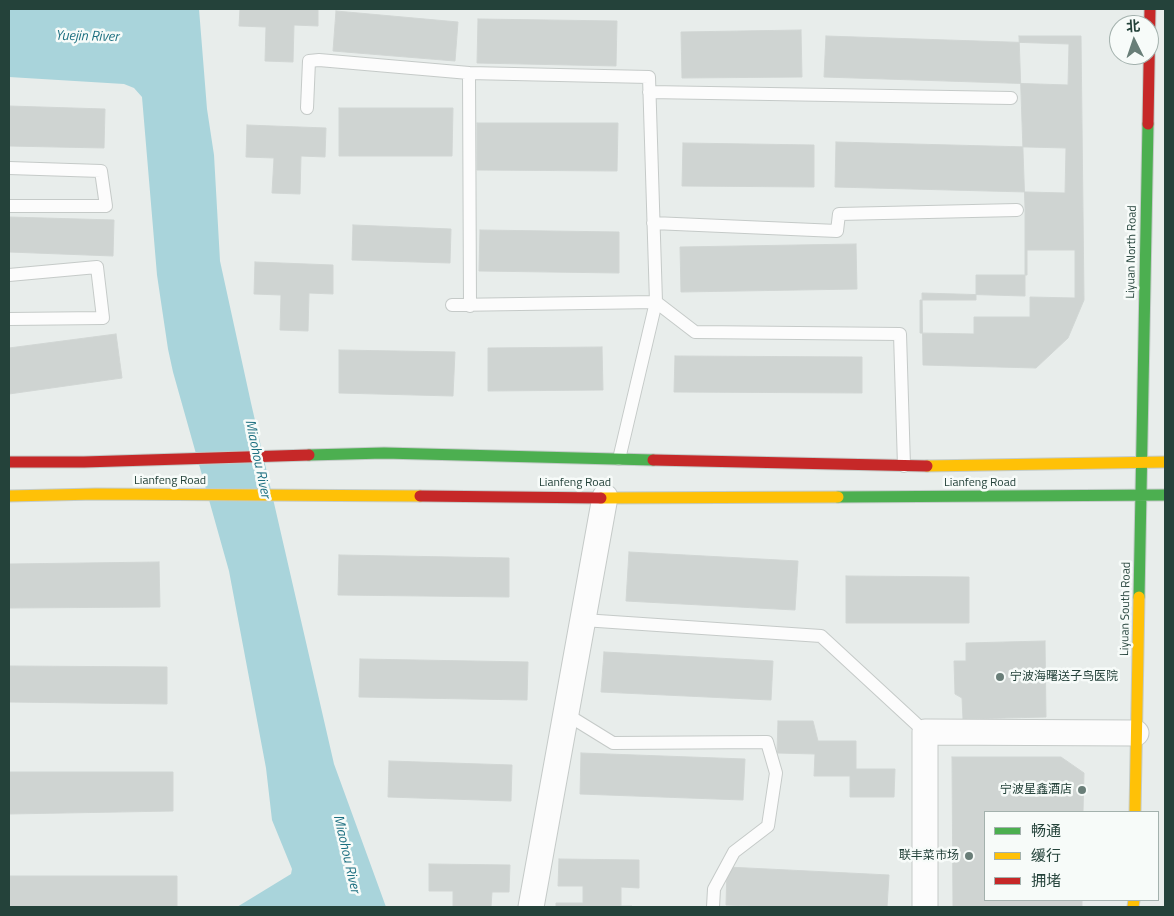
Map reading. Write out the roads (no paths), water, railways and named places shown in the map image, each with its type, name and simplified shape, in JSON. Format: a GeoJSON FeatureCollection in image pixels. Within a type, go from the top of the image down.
{"type":"FeatureCollection","features":[{"type":"Feature","properties":{"kind":"main road","name":"Liyuan North Road"},"geometry":{"type":"LineString","coordinates":[[1142,496],[1141,462],[1150,9]]}},
{"type":"Feature","properties":{"kind":"main road","name":"Lianfeng Road"},"geometry":{"type":"LineString","coordinates":[[9,462],[84,462],[384,453],[904,466],[1165,462]]}},
{"type":"Feature","properties":{"kind":"main road","name":"Lianfeng Road"},"geometry":{"type":"LineString","coordinates":[[9,496],[96,494],[605,497],[1165,496]]}},
{"type":"Feature","properties":{"kind":"main road","name":"Liyuan South Road"},"geometry":{"type":"LineString","coordinates":[[1135,811],[1142,496]]}},
{"type":"Feature","properties":{"kind":"street"},"geometry":{"type":"LineString","coordinates":[[531,907],[605,497]]}},
{"type":"Feature","properties":{"kind":"street"},"geometry":{"type":"LineString","coordinates":[[925,907],[925,732],[1136,733]]}},
{"type":"Feature","properties":{"kind":"lane"},"geometry":{"type":"LineString","coordinates":[[307,108],[309,61],[319,60],[469,73],[649,77],[656,302],[619,459]]}},
{"type":"Feature","properties":{"kind":"lane"},"geometry":{"type":"LineString","coordinates":[[469,73],[470,306]]}},
{"type":"Feature","properties":{"kind":"lane"},"geometry":{"type":"LineString","coordinates":[[649,92],[1011,98]]}},
{"type":"Feature","properties":{"kind":"lane"},"geometry":{"type":"LineString","coordinates":[[9,168],[101,171],[106,206],[9,206]]}},
{"type":"Feature","properties":{"kind":"lane"},"geometry":{"type":"LineString","coordinates":[[653,223],[837,231],[839,214],[1017,210]]}},
{"type":"Feature","properties":{"kind":"lane"},"geometry":{"type":"LineString","coordinates":[[9,275],[98,268],[103,318],[9,319]]}},
{"type":"Feature","properties":{"kind":"lane"},"geometry":{"type":"LineString","coordinates":[[452,305],[656,302],[695,332],[900,334],[904,466]]}},
{"type":"Feature","properties":{"kind":"lane"},"geometry":{"type":"LineString","coordinates":[[583,620],[821,636],[925,732]]}},
{"type":"Feature","properties":{"kind":"lane"},"geometry":{"type":"LineString","coordinates":[[566,714],[613,743],[767,742],[776,773],[768,826],[734,852],[714,889],[713,907]]}},
{"type":"Feature","properties":{"kind":"water"},"geometry":{"type":"Polygon","coordinates":[[[9,9],[199,9],[207,109],[214,155],[220,261],[334,764],[386,907],[237,907],[291,874],[292,869],[272,820],[266,768],[229,571],[168,349],[157,275],[142,97],[134,88],[124,84],[9,77],[9,9]]]}},
{"type":"Feature","properties":{"kind":"place","name":"宁波海曙送子鸟医院"},"geometry":{"type":"Point","coordinates":[1000,677]}},
{"type":"Feature","properties":{"kind":"place","name":"宁波星鑫酒店"},"geometry":{"type":"Point","coordinates":[1082,790]}},
{"type":"Feature","properties":{"kind":"place","name":"联丰菜市场"},"geometry":{"type":"Point","coordinates":[969,856]}},
{"type":"Feature","properties":{"kind":"water label","name":"Yuejin River"},"geometry":{"type":"Point","coordinates":[87,37]}},
{"type":"Feature","properties":{"kind":"water label","name":"Miaohou River"},"geometry":{"type":"Point","coordinates":[257,459]}},
{"type":"Feature","properties":{"kind":"water label","name":"Miaohou River"},"geometry":{"type":"Point","coordinates":[346,854]}}]}
